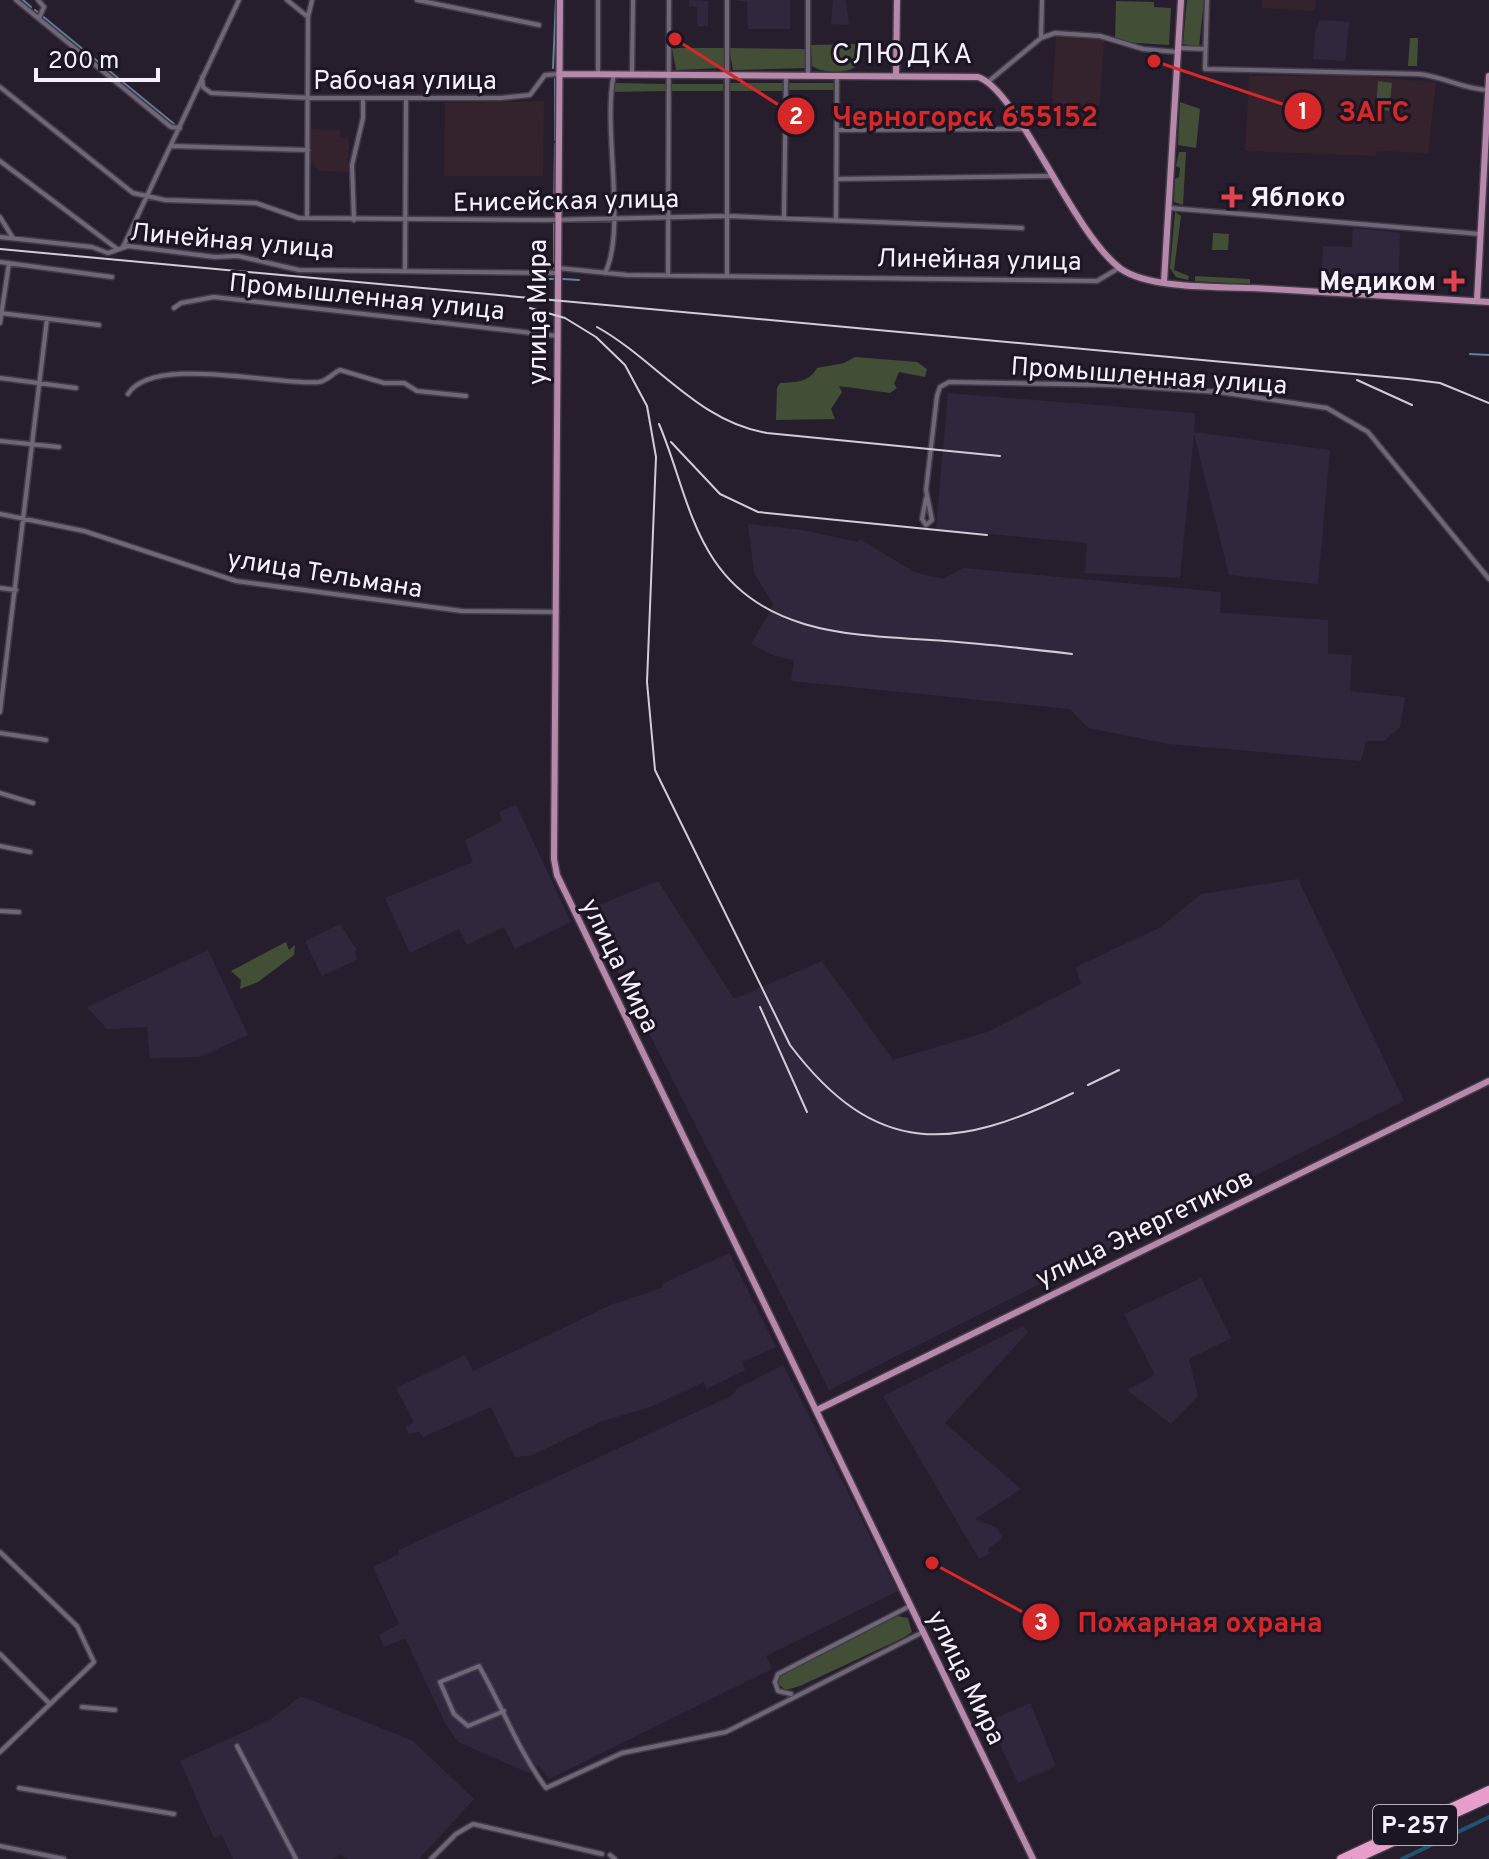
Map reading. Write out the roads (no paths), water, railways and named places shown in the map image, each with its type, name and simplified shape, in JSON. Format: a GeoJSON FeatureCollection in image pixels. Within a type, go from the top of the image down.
{"type":"FeatureCollection","features":[{"type":"Feature","properties":{"kind":"highway","name":"Р-257"},"geometry":{"type":"LineString","coordinates":[[1341,1859],[1489,1790]]}},
{"type":"Feature","properties":{"kind":"highway","name":"Р-257"},"geometry":{"type":"LineString","coordinates":[[1356,1859],[1489,1798]]}},
{"type":"Feature","properties":{"kind":"main road","name":"улица Мира"},"geometry":{"type":"LineString","coordinates":[[560,0],[554,859],[560,882],[1033,1859]]}},
{"type":"Feature","properties":{"kind":"main road"},"geometry":{"type":"LineString","coordinates":[[896,75],[897,0]]}},
{"type":"Feature","properties":{"kind":"main road"},"geometry":{"type":"LineString","coordinates":[[1164,282],[1181,0]]}},
{"type":"Feature","properties":{"kind":"main road"},"geometry":{"type":"LineString","coordinates":[[560,74],[968,75],[989,81],[1006,98],[1050,176],[1120,268]]}},
{"type":"Feature","properties":{"kind":"main road"},"geometry":{"type":"LineString","coordinates":[[1477,301],[1489,76]]}},
{"type":"Feature","properties":{"kind":"main road","name":"Линейная улица"},"geometry":{"type":"LineString","coordinates":[[1120,268],[1146,280],[1164,282],[1489,302]]}},
{"type":"Feature","properties":{"kind":"main road","name":"улица Энергетиков"},"geometry":{"type":"LineString","coordinates":[[817,1410],[1489,1081]]}},
{"type":"Feature","properties":{"kind":"street"},"geometry":{"type":"LineString","coordinates":[[16,0],[171,127],[180,128]]}},
{"type":"Feature","properties":{"kind":"street"},"geometry":{"type":"LineString","coordinates":[[38,0],[44,7],[39,18]]}},
{"type":"Feature","properties":{"kind":"street"},"geometry":{"type":"LineString","coordinates":[[0,161],[120,248],[148,197],[239,0]]}},
{"type":"Feature","properties":{"kind":"street"},"geometry":{"type":"LineString","coordinates":[[287,0],[308,17]]}},
{"type":"Feature","properties":{"kind":"street"},"geometry":{"type":"LineString","coordinates":[[417,0],[539,25]]}},
{"type":"Feature","properties":{"kind":"street"},"geometry":{"type":"LineString","coordinates":[[598,0],[598,74]]}},
{"type":"Feature","properties":{"kind":"street"},"geometry":{"type":"LineString","coordinates":[[632,74],[633,0]]}},
{"type":"Feature","properties":{"kind":"street"},"geometry":{"type":"LineString","coordinates":[[668,275],[669,0]]}},
{"type":"Feature","properties":{"kind":"street"},"geometry":{"type":"LineString","coordinates":[[727,0],[727,275]]}},
{"type":"Feature","properties":{"kind":"street"},"geometry":{"type":"LineString","coordinates":[[808,0],[808,75]]}},
{"type":"Feature","properties":{"kind":"street"},"geometry":{"type":"LineString","coordinates":[[1041,38],[1042,0]]}},
{"type":"Feature","properties":{"kind":"street"},"geometry":{"type":"LineString","coordinates":[[1207,0],[1205,69],[1432,75],[1462,88],[1488,90]]}},
{"type":"Feature","properties":{"kind":"street"},"geometry":{"type":"LineString","coordinates":[[297,7],[311,1]]}},
{"type":"Feature","properties":{"kind":"street"},"geometry":{"type":"LineString","coordinates":[[307,218],[308,17],[311,1]]}},
{"type":"Feature","properties":{"kind":"street"},"geometry":{"type":"LineString","coordinates":[[989,81],[1041,38],[1055,33],[1100,36],[1143,49],[1205,49]]}},
{"type":"Feature","properties":{"kind":"street","name":"Рабочая улица"},"geometry":{"type":"LineString","coordinates":[[202,77],[203,87],[211,93],[406,98],[525,97],[533,93],[544,72],[560,74]]}},
{"type":"Feature","properties":{"kind":"street"},"geometry":{"type":"LineString","coordinates":[[605,273],[610,263],[614,74]]}},
{"type":"Feature","properties":{"kind":"street"},"geometry":{"type":"LineString","coordinates":[[784,217],[786,74]]}},
{"type":"Feature","properties":{"kind":"street"},"geometry":{"type":"LineString","coordinates":[[836,219],[837,75]]}},
{"type":"Feature","properties":{"kind":"street"},"geometry":{"type":"LineString","coordinates":[[0,87],[133,193],[148,197]]}},
{"type":"Feature","properties":{"kind":"street"},"geometry":{"type":"LineString","coordinates":[[354,220],[352,165],[363,118],[363,98]]}},
{"type":"Feature","properties":{"kind":"street"},"geometry":{"type":"LineString","coordinates":[[405,269],[406,98]]}},
{"type":"Feature","properties":{"kind":"street"},"geometry":{"type":"LineString","coordinates":[[838,130],[1023,129]]}},
{"type":"Feature","properties":{"kind":"street"},"geometry":{"type":"LineString","coordinates":[[171,146],[308,150]]}},
{"type":"Feature","properties":{"kind":"street"},"geometry":{"type":"LineString","coordinates":[[837,179],[1050,176]]}},
{"type":"Feature","properties":{"kind":"street","name":"Енисейская улица"},"geometry":{"type":"LineString","coordinates":[[148,197],[256,203],[296,218],[728,216],[1022,228]]}},
{"type":"Feature","properties":{"kind":"street"},"geometry":{"type":"LineString","coordinates":[[1169,208],[1480,234]]}},
{"type":"Feature","properties":{"kind":"street"},"geometry":{"type":"LineString","coordinates":[[0,217],[13,238]]}},
{"type":"Feature","properties":{"kind":"street","name":"Линейная улица"},"geometry":{"type":"LineString","coordinates":[[0,237],[92,247],[102,252],[120,248],[238,256],[299,270],[558,271],[1097,281],[1120,268]]}},
{"type":"Feature","properties":{"kind":"street"},"geometry":{"type":"LineString","coordinates":[[0,262],[112,277]]}},
{"type":"Feature","properties":{"kind":"street"},"geometry":{"type":"LineString","coordinates":[[0,323],[9,263]]}},
{"type":"Feature","properties":{"kind":"street","name":"Промышленная улица"},"geometry":{"type":"LineString","coordinates":[[174,308],[181,303],[214,297],[558,336]]}},
{"type":"Feature","properties":{"kind":"street"},"geometry":{"type":"LineString","coordinates":[[1,313],[99,325]]}},
{"type":"Feature","properties":{"kind":"street"},"geometry":{"type":"LineString","coordinates":[[0,712],[47,319]]}},
{"type":"Feature","properties":{"kind":"street"},"geometry":{"type":"LineString","coordinates":[[128,394],[137,384],[159,375],[254,376],[319,382],[340,370],[384,383],[404,383],[417,391],[466,396]]}},
{"type":"Feature","properties":{"kind":"street"},"geometry":{"type":"LineString","coordinates":[[0,378],[76,388]]}},
{"type":"Feature","properties":{"kind":"street","name":"Промышленная улица"},"geometry":{"type":"LineString","coordinates":[[926,498],[932,520],[926,525],[922,519],[937,396],[940,387],[949,382],[1112,385],[1251,396],[1327,408],[1361,426],[1489,579]]}},
{"type":"Feature","properties":{"kind":"street"},"geometry":{"type":"LineString","coordinates":[[0,441],[59,447]]}},
{"type":"Feature","properties":{"kind":"street","name":"улица Тельмана"},"geometry":{"type":"LineString","coordinates":[[0,514],[90,533],[236,581],[462,611],[557,612]]}},
{"type":"Feature","properties":{"kind":"street"},"geometry":{"type":"LineString","coordinates":[[0,588],[16,590]]}},
{"type":"Feature","properties":{"kind":"street"},"geometry":{"type":"LineString","coordinates":[[0,733],[46,740]]}},
{"type":"Feature","properties":{"kind":"street"},"geometry":{"type":"LineString","coordinates":[[0,793],[33,803]]}},
{"type":"Feature","properties":{"kind":"street"},"geometry":{"type":"LineString","coordinates":[[0,846],[30,852]]}},
{"type":"Feature","properties":{"kind":"street"},"geometry":{"type":"LineString","coordinates":[[0,911],[19,912]]}},
{"type":"Feature","properties":{"kind":"street"},"geometry":{"type":"LineString","coordinates":[[0,1552],[77,1626],[94,1662],[0,1751]]}},
{"type":"Feature","properties":{"kind":"street"},"geometry":{"type":"LineString","coordinates":[[794,1694],[778,1691],[775,1682],[778,1674],[910,1606]]}},
{"type":"Feature","properties":{"kind":"street"},"geometry":{"type":"LineString","coordinates":[[504,1711],[468,1726],[454,1714],[440,1682],[479,1666],[504,1711],[546,1788],[622,1753],[726,1732],[794,1694],[923,1632]]}},
{"type":"Feature","properties":{"kind":"street"},"geometry":{"type":"LineString","coordinates":[[0,1654],[50,1704]]}},
{"type":"Feature","properties":{"kind":"street"},"geometry":{"type":"LineString","coordinates":[[82,1707],[115,1710]]}},
{"type":"Feature","properties":{"kind":"street"},"geometry":{"type":"LineString","coordinates":[[237,1746],[296,1859]]}},
{"type":"Feature","properties":{"kind":"street"},"geometry":{"type":"LineString","coordinates":[[19,1788],[174,1814]]}},
{"type":"Feature","properties":{"kind":"street"},"geometry":{"type":"LineString","coordinates":[[431,1859],[456,1834],[473,1824],[602,1854]]}},
{"type":"Feature","properties":{"kind":"street"},"geometry":{"type":"LineString","coordinates":[[0,1846],[64,1859]]}},
{"type":"Feature","properties":{"kind":"waterway"},"geometry":{"type":"LineString","coordinates":[[23,0],[31,7]]}},
{"type":"Feature","properties":{"kind":"waterway"},"geometry":{"type":"LineString","coordinates":[[553,68],[556,0]]}},
{"type":"Feature","properties":{"kind":"waterway"},"geometry":{"type":"LineString","coordinates":[[35,10],[174,124]]}},
{"type":"Feature","properties":{"kind":"waterway"},"geometry":{"type":"LineString","coordinates":[[555,79],[555,140]]}},
{"type":"Feature","properties":{"kind":"waterway"},"geometry":{"type":"LineString","coordinates":[[554,212],[555,144]]}},
{"type":"Feature","properties":{"kind":"waterway"},"geometry":{"type":"LineString","coordinates":[[554,223],[554,270]]}},
{"type":"Feature","properties":{"kind":"waterway"},"geometry":{"type":"LineString","coordinates":[[537,279],[555,279]]}},
{"type":"Feature","properties":{"kind":"waterway"},"geometry":{"type":"LineString","coordinates":[[563,279],[579,280]]}},
{"type":"Feature","properties":{"kind":"waterway"},"geometry":{"type":"LineString","coordinates":[[1470,354],[1489,355]]}},
{"type":"Feature","properties":{"kind":"waterway"},"geometry":{"type":"LineString","coordinates":[[1402,1859],[1489,1817]]}},
{"type":"Feature","properties":{"kind":"railway"},"geometry":{"type":"LineString","coordinates":[[0,249],[1408,379],[1440,383],[1489,403]]}},
{"type":"Feature","properties":{"kind":"railway"},"geometry":{"type":"LineString","coordinates":[[530,308],[565,318],[596,337],[625,365],[647,406],[656,457],[647,682],[655,770],[790,1045],[822,1082],[854,1109],[886,1126],[919,1134],[954,1133],[991,1126],[1073,1093]]}},
{"type":"Feature","properties":{"kind":"railway"},"geometry":{"type":"LineString","coordinates":[[597,327],[698,403],[742,427],[767,433],[1000,456]]}},
{"type":"Feature","properties":{"kind":"railway"},"geometry":{"type":"LineString","coordinates":[[1357,380],[1412,405]]}},
{"type":"Feature","properties":{"kind":"railway"},"geometry":{"type":"LineString","coordinates":[[659,424],[705,544],[735,586],[760,605],[818,628],[849,633],[1072,654]]}},
{"type":"Feature","properties":{"kind":"railway"},"geometry":{"type":"LineString","coordinates":[[671,442],[720,494],[758,512],[987,535]]}},
{"type":"Feature","properties":{"kind":"railway"},"geometry":{"type":"LineString","coordinates":[[760,1007],[807,1112]]}},
{"type":"Feature","properties":{"kind":"railway"},"geometry":{"type":"LineString","coordinates":[[1088,1085],[1119,1070]]}},
{"type":"Feature","properties":{"kind":"place","name":"Черногорск 655152"},"geometry":{"type":"Point","coordinates":[675,39]}},
{"type":"Feature","properties":{"kind":"place","name":"ЗАГС"},"geometry":{"type":"Point","coordinates":[1154,61]}},
{"type":"Feature","properties":{"kind":"place","name":"Яблоко"},"geometry":{"type":"Point","coordinates":[1232,197]}},
{"type":"Feature","properties":{"kind":"place","name":"Медиком"},"geometry":{"type":"Point","coordinates":[1454,281]}},
{"type":"Feature","properties":{"kind":"place","name":"Пожарная охрана"},"geometry":{"type":"Point","coordinates":[932,1563]}},
{"type":"Feature","properties":{"kind":"district","name":"СЛЮДКА"},"geometry":{"type":"Point","coordinates":[903,53]}}]}
